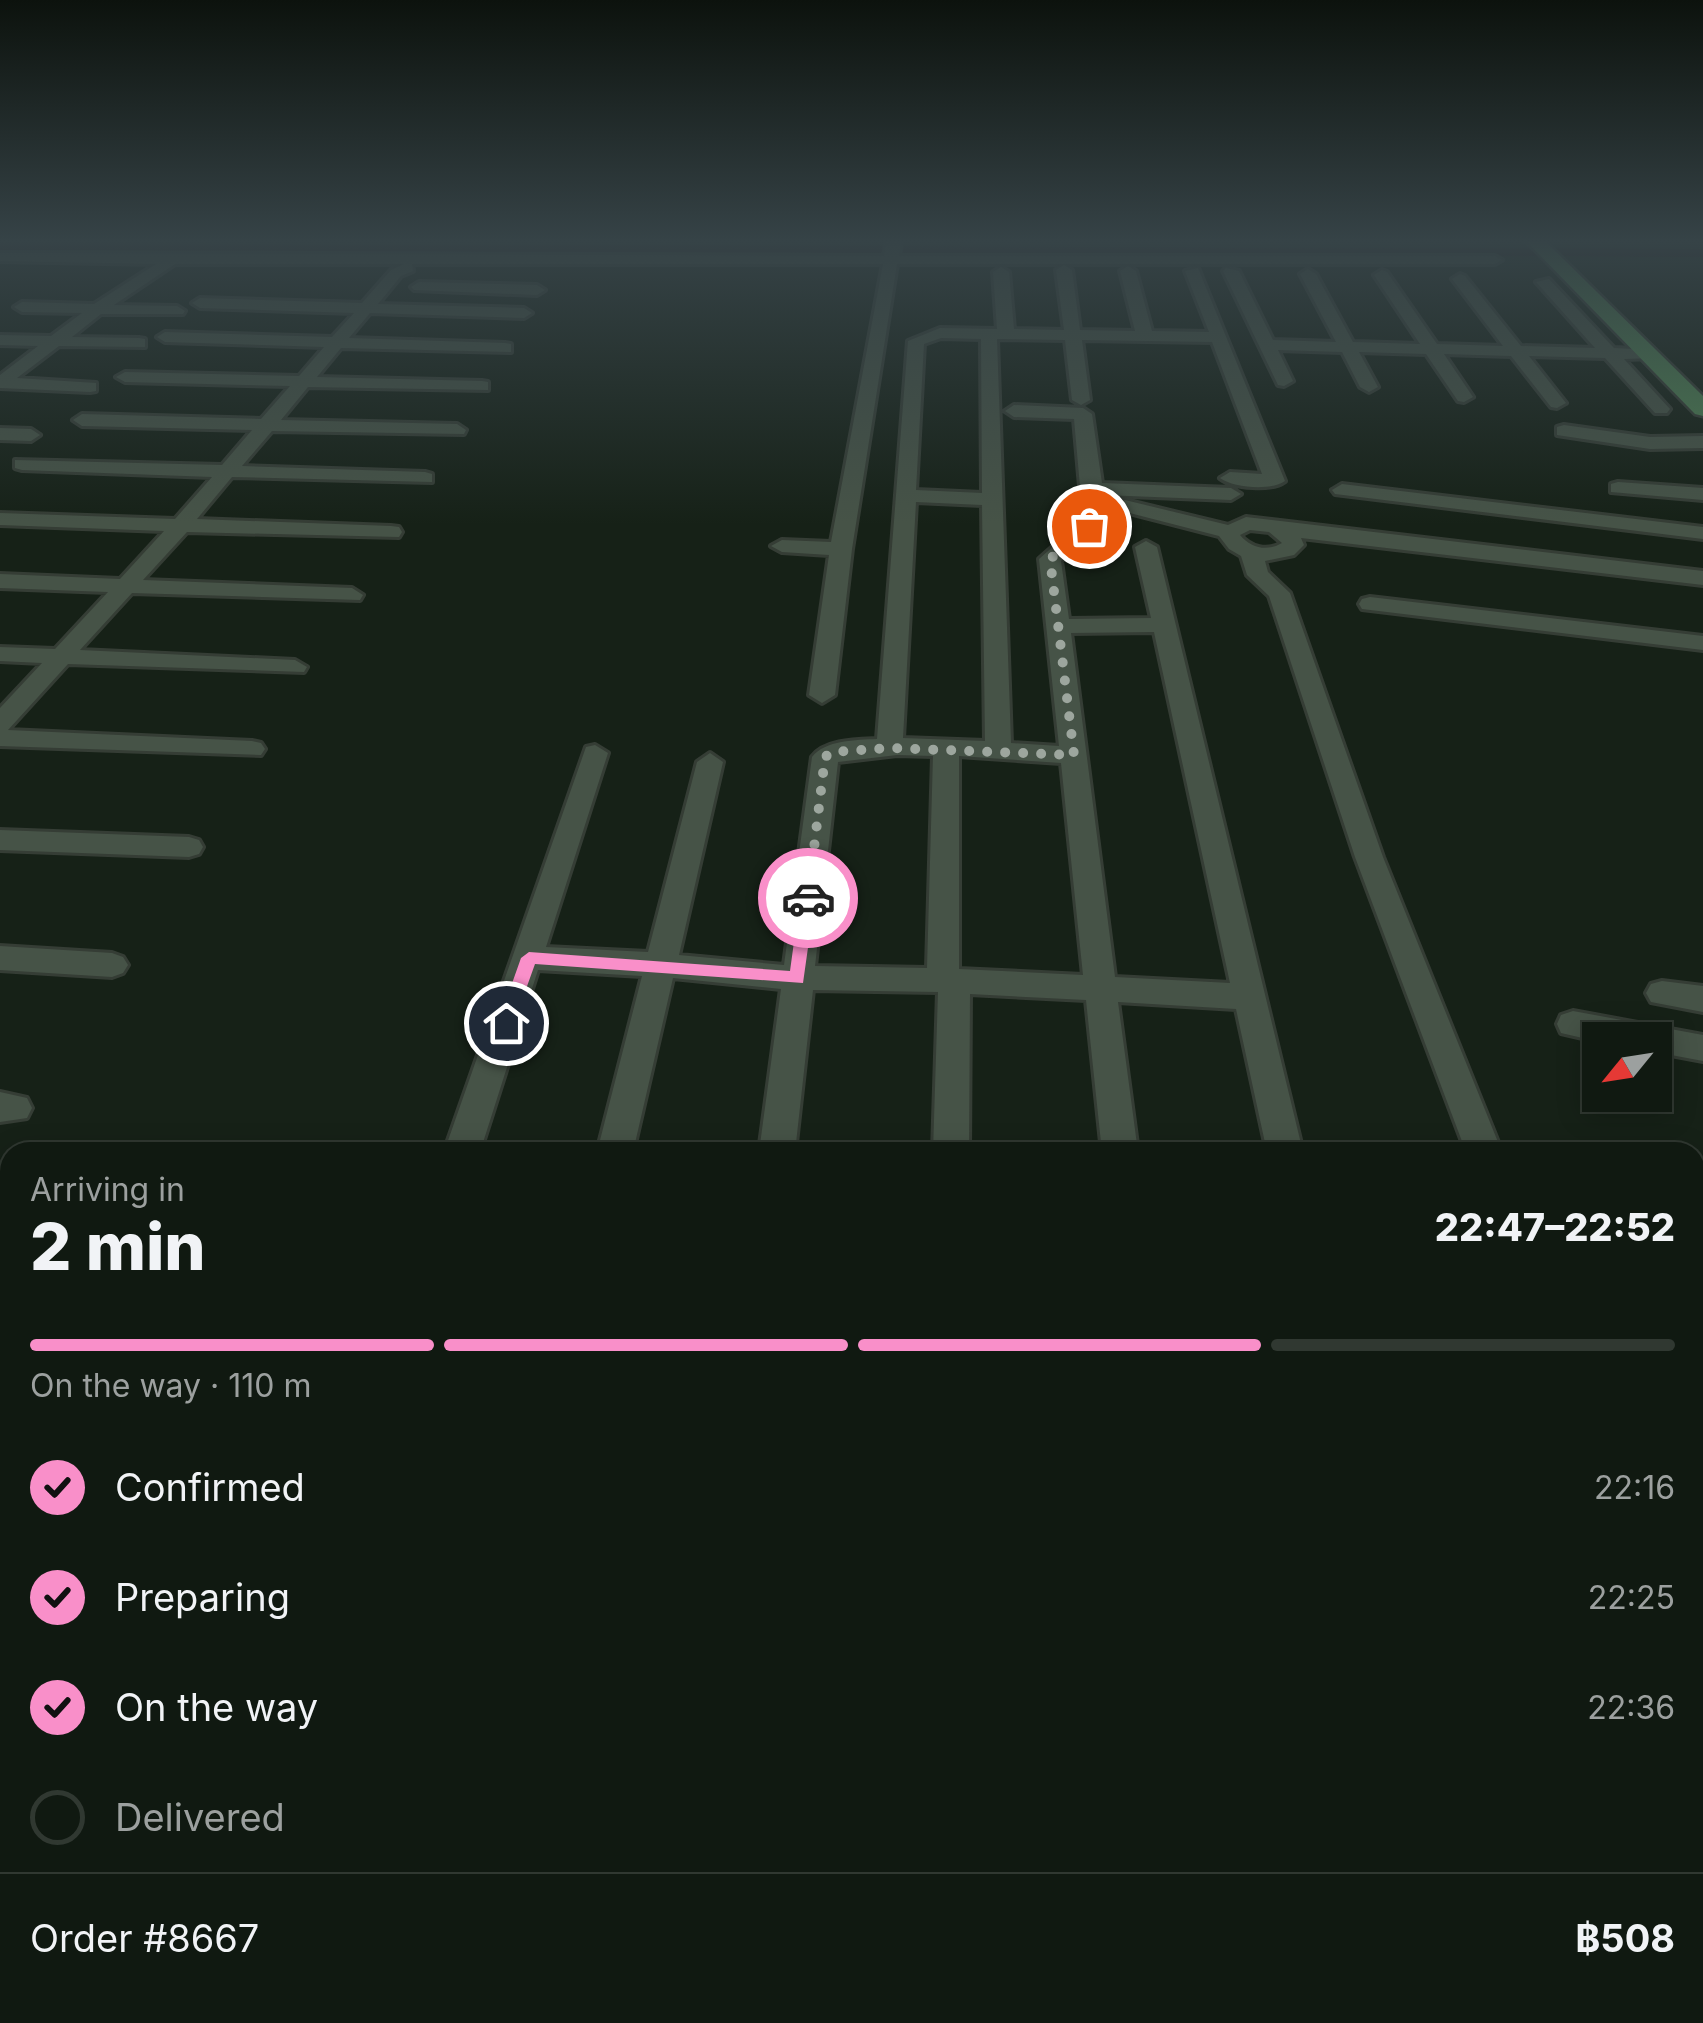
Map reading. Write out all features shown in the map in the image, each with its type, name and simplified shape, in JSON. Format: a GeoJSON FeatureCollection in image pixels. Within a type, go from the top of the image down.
{"type":"FeatureCollection","features":[{"type":"Feature","properties":{"kind":"main road"},"geometry":{"type":"LineString","coordinates":[[1629,335],[1703,409]]}},
{"type":"Feature","properties":{"kind":"main road"},"geometry":{"type":"LineString","coordinates":[[1653,335],[1703,384]]}},
{"type":"Feature","properties":{"kind":"street"},"geometry":{"type":"LineString","coordinates":[[0,383],[62,335]]}},
{"type":"Feature","properties":{"kind":"street"},"geometry":{"type":"LineString","coordinates":[[0,724],[182,524],[224,470],[344,335]]}},
{"type":"Feature","properties":{"kind":"street"},"geometry":{"type":"LineString","coordinates":[[822,695],[841,548],[878,335]]}},
{"type":"Feature","properties":{"kind":"street"},"geometry":{"type":"LineString","coordinates":[[890,748],[916,341],[933,335]]}},
{"type":"Feature","properties":{"kind":"street"},"geometry":{"type":"LineString","coordinates":[[998,335],[992,499],[998,752]]}},
{"type":"Feature","properties":{"kind":"street"},"geometry":{"type":"LineString","coordinates":[[1072,335],[1081,400]]}},
{"type":"Feature","properties":{"kind":"street"},"geometry":{"type":"LineString","coordinates":[[1092,496],[1275,481],[1217,337],[1102,335]]}},
{"type":"Feature","properties":{"kind":"street"},"geometry":{"type":"LineString","coordinates":[[1262,335],[1284,381]]}},
{"type":"Feature","properties":{"kind":"street"},"geometry":{"type":"LineString","coordinates":[[1342,335],[1370,387]]}},
{"type":"Feature","properties":{"kind":"street"},"geometry":{"type":"LineString","coordinates":[[1423,335],[1464,397]]}},
{"type":"Feature","properties":{"kind":"street"},"geometry":{"type":"LineString","coordinates":[[1504,335],[1557,404]]}},
{"type":"Feature","properties":{"kind":"street"},"geometry":{"type":"LineString","coordinates":[[1593,335],[1661,409]]}},
{"type":"Feature","properties":{"kind":"street"},"geometry":{"type":"LineString","coordinates":[[165,337],[505,348]]}},
{"type":"Feature","properties":{"kind":"street"},"geometry":{"type":"LineString","coordinates":[[0,340],[139,343]]}},
{"type":"Feature","properties":{"kind":"street"},"geometry":{"type":"LineString","coordinates":[[1266,344],[1648,354]]}},
{"type":"Feature","properties":{"kind":"street"},"geometry":{"type":"LineString","coordinates":[[125,377],[482,386]]}},
{"type":"Feature","properties":{"kind":"street"},"geometry":{"type":"LineString","coordinates":[[0,383],[90,387]]}},
{"type":"Feature","properties":{"kind":"street"},"geometry":{"type":"LineString","coordinates":[[1014,411],[1082,414],[1093,522],[1050,559],[1119,1142]]}},
{"type":"Feature","properties":{"kind":"street"},"geometry":{"type":"LineString","coordinates":[[82,420],[457,430]]}},
{"type":"Feature","properties":{"kind":"street"},"geometry":{"type":"LineString","coordinates":[[1564,430],[1650,443],[1703,442]]}},
{"type":"Feature","properties":{"kind":"street"},"geometry":{"type":"LineString","coordinates":[[0,434],[31,435]]}},
{"type":"Feature","properties":{"kind":"street"},"geometry":{"type":"LineString","coordinates":[[22,464],[425,478]]}},
{"type":"Feature","properties":{"kind":"street"},"geometry":{"type":"LineString","coordinates":[[1618,488],[1703,494]]}},
{"type":"Feature","properties":{"kind":"street"},"geometry":{"type":"LineString","coordinates":[[1342,490],[1703,533]]}},
{"type":"Feature","properties":{"kind":"street"},"geometry":{"type":"LineString","coordinates":[[1378,493],[1382,519]]}},
{"type":"Feature","properties":{"kind":"street"},"geometry":{"type":"LineString","coordinates":[[906,496],[992,499]]}},
{"type":"Feature","properties":{"kind":"street"},"geometry":{"type":"LineString","coordinates":[[1092,496],[1174,521],[1234,529],[1264,524],[1283,545],[1285,578],[1279,593]]}},
{"type":"Feature","properties":{"kind":"street"},"geometry":{"type":"LineString","coordinates":[[0,519],[391,532]]}},
{"type":"Feature","properties":{"kind":"street"},"geometry":{"type":"LineString","coordinates":[[1234,529],[1236,546],[1251,552],[1283,545],[1703,578]]}},
{"type":"Feature","properties":{"kind":"street"},"geometry":{"type":"LineString","coordinates":[[1283,545],[1703,594]]}},
{"type":"Feature","properties":{"kind":"street"},"geometry":{"type":"LineString","coordinates":[[782,546],[841,548]]}},
{"type":"Feature","properties":{"kind":"street"},"geometry":{"type":"LineString","coordinates":[[1146,547],[1283,1142]]}},
{"type":"Feature","properties":{"kind":"street"},"geometry":{"type":"LineString","coordinates":[[1251,552],[1258,575],[1279,593],[1369,857],[1480,1142]]}},
{"type":"Feature","properties":{"kind":"street"},"geometry":{"type":"LineString","coordinates":[[0,580],[352,594]]}},
{"type":"Feature","properties":{"kind":"street"},"geometry":{"type":"LineString","coordinates":[[1370,604],[1703,642]]}},
{"type":"Feature","properties":{"kind":"street"},"geometry":{"type":"LineString","coordinates":[[1057,626],[1164,626]]}},
{"type":"Feature","properties":{"kind":"street"},"geometry":{"type":"LineString","coordinates":[[0,654],[294,668]]}},
{"type":"Feature","properties":{"kind":"street"},"geometry":{"type":"LineString","coordinates":[[0,738],[252,749]]}},
{"type":"Feature","properties":{"kind":"street"},"geometry":{"type":"LineString","coordinates":[[778,1142],[825,757],[842,749],[890,748],[1074,755]]}},
{"type":"Feature","properties":{"kind":"street"},"geometry":{"type":"LineString","coordinates":[[946,750],[951,1142]]}},
{"type":"Feature","properties":{"kind":"street"},"geometry":{"type":"LineString","coordinates":[[465,1142],[595,753]]}},
{"type":"Feature","properties":{"kind":"street"},"geometry":{"type":"LineString","coordinates":[[618,1142],[710,762]]}},
{"type":"Feature","properties":{"kind":"street"},"geometry":{"type":"LineString","coordinates":[[0,840],[189,847]]}},
{"type":"Feature","properties":{"kind":"street"},"geometry":{"type":"LineString","coordinates":[[0,958],[112,965]]}},
{"type":"Feature","properties":{"kind":"street"},"geometry":{"type":"LineString","coordinates":[[529,958],[798,978],[949,980],[1250,997]]}},
{"type":"Feature","properties":{"kind":"street"},"geometry":{"type":"LineString","coordinates":[[1662,992],[1703,998]]}},
{"type":"Feature","properties":{"kind":"street"},"geometry":{"type":"LineString","coordinates":[[1573,1024],[1703,1048]]}},
{"type":"Feature","properties":{"kind":"way so far"},"geometry":{"type":"LineString","coordinates":[[808,898],[825,757],[832,752],[890,748],[1074,755],[1050,559],[1089,526]]}},
{"type":"Feature","properties":{"kind":"route"},"geometry":{"type":"LineString","coordinates":[[506,1023],[529,958],[798,978],[808,898]]}}]}
